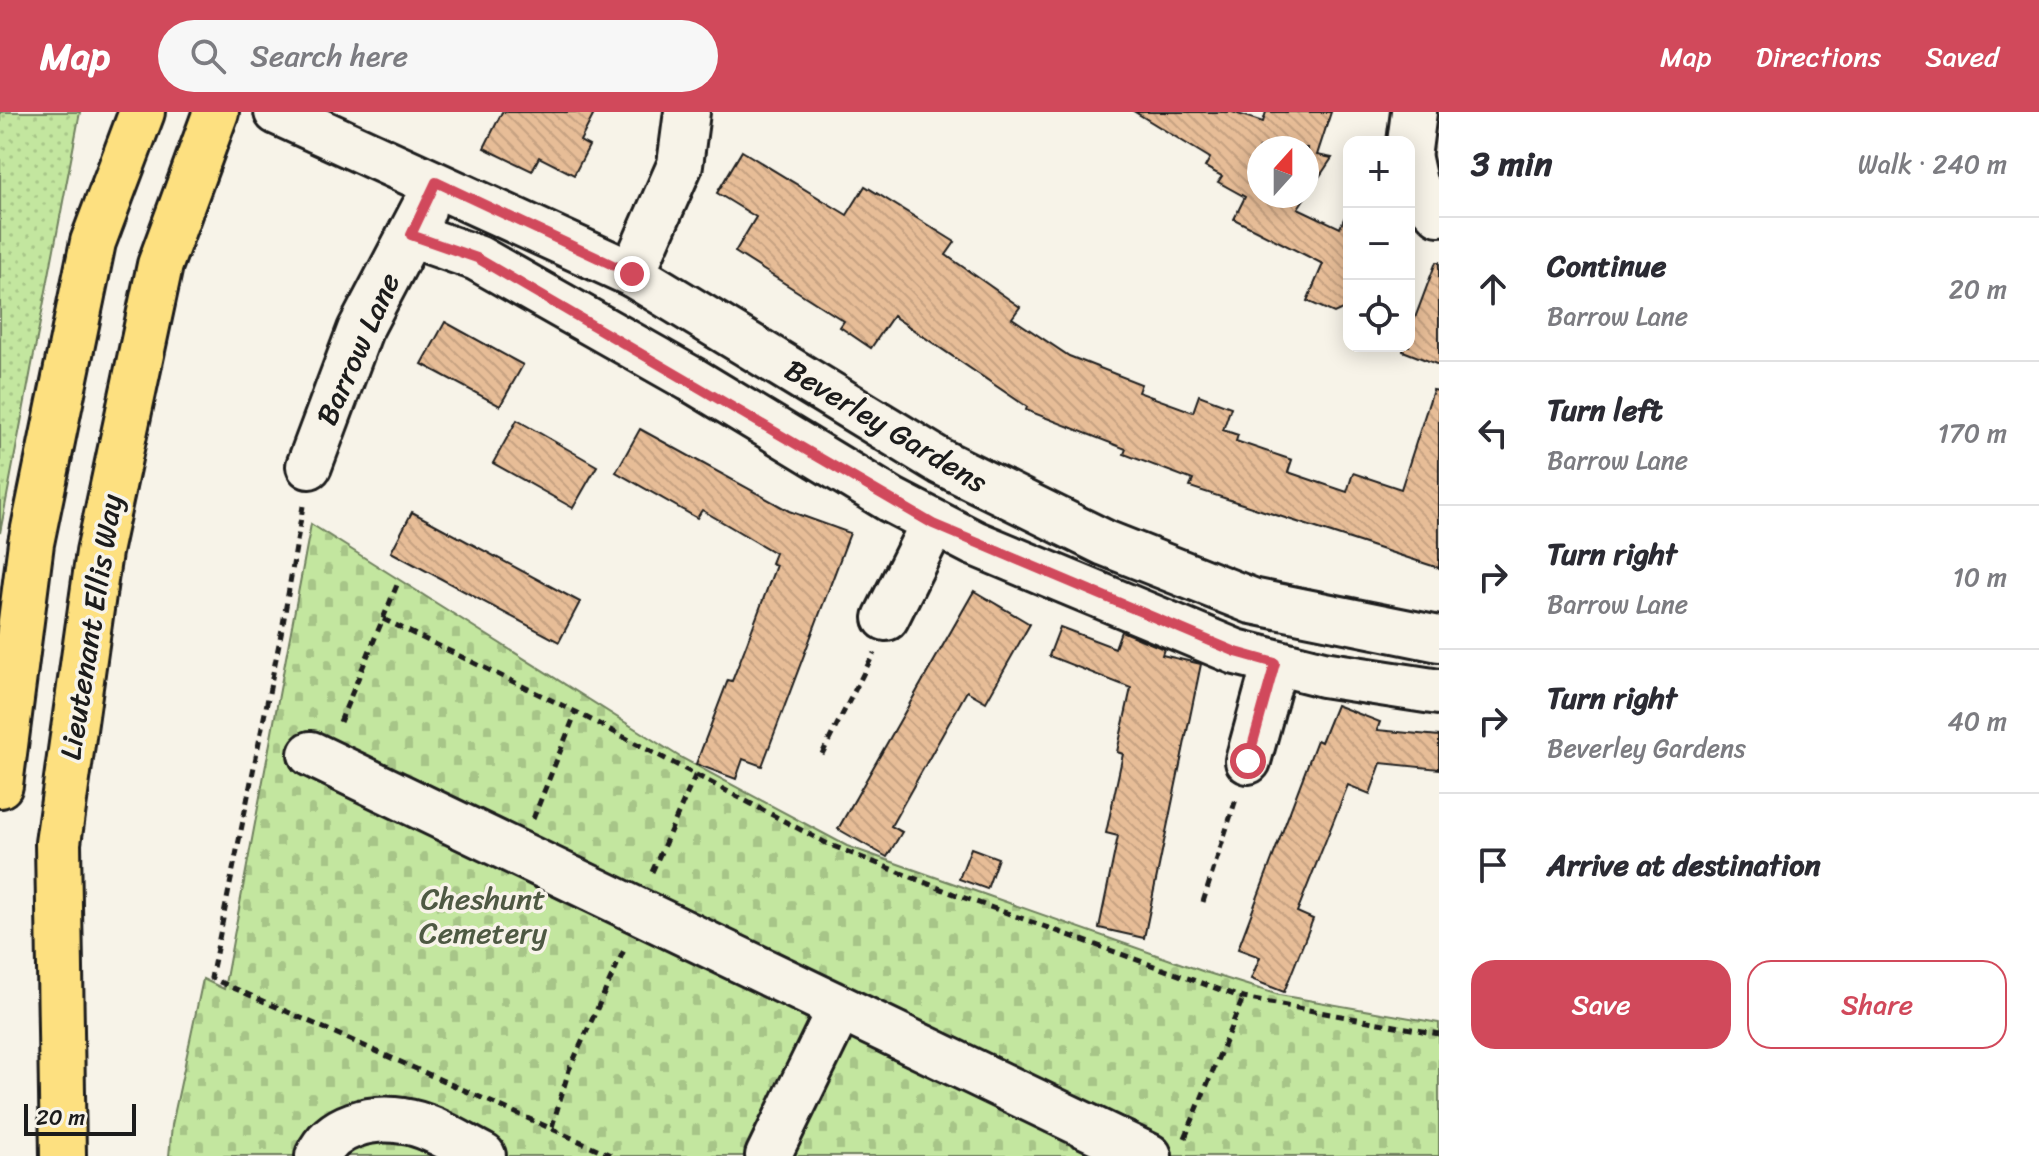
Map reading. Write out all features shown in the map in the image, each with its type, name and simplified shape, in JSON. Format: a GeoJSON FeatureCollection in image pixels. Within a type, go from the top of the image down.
{"type":"FeatureCollection","features":[{"type":"Feature","properties":{"kind":"main road"},"geometry":{"type":"LineString","coordinates":[[0,785],[31,543],[93,242],[142,112]]}},
{"type":"Feature","properties":{"kind":"main road","name":"Lieutenant Ellis Way"},"geometry":{"type":"LineString","coordinates":[[63,1156],[58,843],[99,552],[160,265],[216,112]]}},
{"type":"Feature","properties":{"kind":"street","name":"Beverley Gardens"},"geometry":{"type":"LineString","coordinates":[[277,112],[632,274],[941,462],[1105,543],[1252,601],[1439,639]]}},
{"type":"Feature","properties":{"kind":"street"},"geometry":{"type":"LineString","coordinates":[[632,274],[680,165],[687,112]]}},
{"type":"Feature","properties":{"kind":"street"},"geometry":{"type":"LineString","coordinates":[[1411,136],[1414,112]]}},
{"type":"Feature","properties":{"kind":"street","name":"Barrow Lane"},"geometry":{"type":"LineString","coordinates":[[309,466],[360,330],[436,182]]}},
{"type":"Feature","properties":{"kind":"street"},"geometry":{"type":"LineString","coordinates":[[1415,187],[1439,213]]}},
{"type":"Feature","properties":{"kind":"street","name":"Barrow Lane"},"geometry":{"type":"LineString","coordinates":[[411,235],[477,258],[933,524],[1236,652],[1275,663],[1439,692]]}},
{"type":"Feature","properties":{"kind":"street"},"geometry":{"type":"LineString","coordinates":[[886,618],[933,524]]}},
{"type":"Feature","properties":{"kind":"street"},"geometry":{"type":"LineString","coordinates":[[1248,761],[1275,663]]}},
{"type":"Feature","properties":{"kind":"street"},"geometry":{"type":"LineString","coordinates":[[318,757],[839,1010],[1166,1149]]}},
{"type":"Feature","properties":{"kind":"street"},"geometry":{"type":"LineString","coordinates":[[768,1156],[839,1010]]}},
{"type":"Feature","properties":{"kind":"street"},"geometry":{"type":"LineString","coordinates":[[318,1156],[326,1140],[359,1122],[405,1121],[483,1156]]}},
{"type":"Feature","properties":{"kind":"path"},"geometry":{"type":"LineString","coordinates":[[309,466],[283,624],[211,978],[613,1156]]}},
{"type":"Feature","properties":{"kind":"path"},"geometry":{"type":"LineString","coordinates":[[318,757],[397,585]]}},
{"type":"Feature","properties":{"kind":"path"},"geometry":{"type":"LineString","coordinates":[[822,754],[872,659],[886,618]]}},
{"type":"Feature","properties":{"kind":"path"},"geometry":{"type":"LineString","coordinates":[[383,619],[576,712],[828,844],[954,894],[1243,998],[1439,1034]]}},
{"type":"Feature","properties":{"kind":"path"},"geometry":{"type":"LineString","coordinates":[[519,854],[576,712]]}},
{"type":"Feature","properties":{"kind":"path"},"geometry":{"type":"LineString","coordinates":[[1203,902],[1248,761]]}},
{"type":"Feature","properties":{"kind":"path"},"geometry":{"type":"LineString","coordinates":[[552,1127],[569,1070],[696,774]]}},
{"type":"Feature","properties":{"kind":"path"},"geometry":{"type":"LineString","coordinates":[[1166,1149],[1243,998]]}},
{"type":"Feature","properties":{"kind":"green space"},"geometry":{"type":"Polygon","coordinates":[[[0,112],[80,112],[0,533],[0,112]]]}},
{"type":"Feature","properties":{"kind":"green space","name":"Cheshunt Cemetery"},"geometry":{"type":"Polygon","coordinates":[[[311,524],[680,757],[847,846],[1279,995],[1439,1023],[1439,1156],[169,1156],[172,1125],[203,979],[224,989],[311,524]]]}},
{"type":"Feature","properties":{"kind":"building"},"geometry":{"type":"Polygon","coordinates":[[[502,112],[595,112],[580,141],[589,146],[574,175],[539,157],[532,171],[484,148],[502,112]]]}},
{"type":"Feature","properties":{"kind":"building"},"geometry":{"type":"Polygon","coordinates":[[[1135,112],[1232,112],[1263,122],[1266,112],[1331,112],[1319,149],[1319,136],[1247,136],[1247,208],[1298,208],[1340,228],[1343,221],[1343,309],[1334,313],[1307,301],[1323,264],[1234,219],[1245,197],[1218,182],[1222,176],[1205,167],[1210,158],[1135,112]]]}},
{"type":"Feature","properties":{"kind":"building"},"geometry":{"type":"Polygon","coordinates":[[[742,151],[847,215],[865,186],[955,242],[946,255],[1020,307],[1012,318],[1069,356],[1141,384],[1138,392],[1193,412],[1199,395],[1231,407],[1223,430],[1238,435],[1236,441],[1292,460],[1288,472],[1347,492],[1353,473],[1401,489],[1433,390],[1439,391],[1439,568],[1190,487],[1193,480],[1124,454],[1126,449],[1026,410],[1027,407],[893,316],[871,348],[840,327],[844,321],[735,252],[756,217],[717,193],[742,151]]]}},
{"type":"Feature","properties":{"kind":"building"},"geometry":{"type":"Polygon","coordinates":[[[1319,155],[1332,158],[1319,177],[1319,155]]]}},
{"type":"Feature","properties":{"kind":"building"},"geometry":{"type":"Polygon","coordinates":[[[1436,262],[1439,262],[1439,365],[1406,352],[1415,352],[1415,318],[1436,262]]]}},
{"type":"Feature","properties":{"kind":"building"},"geometry":{"type":"Polygon","coordinates":[[[445,322],[523,365],[500,406],[422,364],[445,322]]]}},
{"type":"Feature","properties":{"kind":"building"},"geometry":{"type":"Polygon","coordinates":[[[517,420],[597,466],[573,508],[493,463],[517,420]]]}},
{"type":"Feature","properties":{"kind":"building"},"geometry":{"type":"Polygon","coordinates":[[[640,429],[789,511],[850,533],[762,766],[743,759],[736,779],[696,764],[728,680],[732,681],[745,648],[776,565],[771,563],[775,553],[702,510],[697,518],[616,472],[640,429]]]}},
{"type":"Feature","properties":{"kind":"building"},"geometry":{"type":"Polygon","coordinates":[[[412,512],[580,602],[559,642],[391,552],[412,512]]]}},
{"type":"Feature","properties":{"kind":"building"},"geometry":{"type":"Polygon","coordinates":[[[974,591],[1030,624],[986,702],[967,691],[891,826],[902,832],[887,857],[838,829],[974,591]]]}},
{"type":"Feature","properties":{"kind":"building"},"geometry":{"type":"Polygon","coordinates":[[[1060,627],[1115,648],[1121,631],[1164,649],[1162,655],[1201,664],[1144,938],[1099,928],[1118,836],[1106,833],[1123,754],[1117,752],[1131,688],[1049,656],[1060,627]]]}},
{"type":"Feature","properties":{"kind":"building"},"geometry":{"type":"Polygon","coordinates":[[[1336,705],[1380,722],[1377,730],[1439,736],[1439,769],[1381,763],[1370,794],[1348,785],[1297,912],[1313,919],[1284,992],[1251,979],[1260,957],[1238,949],[1317,740],[1321,742],[1336,705]]]}},
{"type":"Feature","properties":{"kind":"building"},"geometry":{"type":"Polygon","coordinates":[[[971,848],[998,858],[987,889],[959,879],[971,848]]]}},
{"type":"Feature","properties":{"kind":"route"},"geometry":{"type":"LineString","coordinates":[[632,274],[436,182],[411,235],[477,258],[691,379],[933,524],[1236,652],[1275,663],[1248,761]]}}]}
